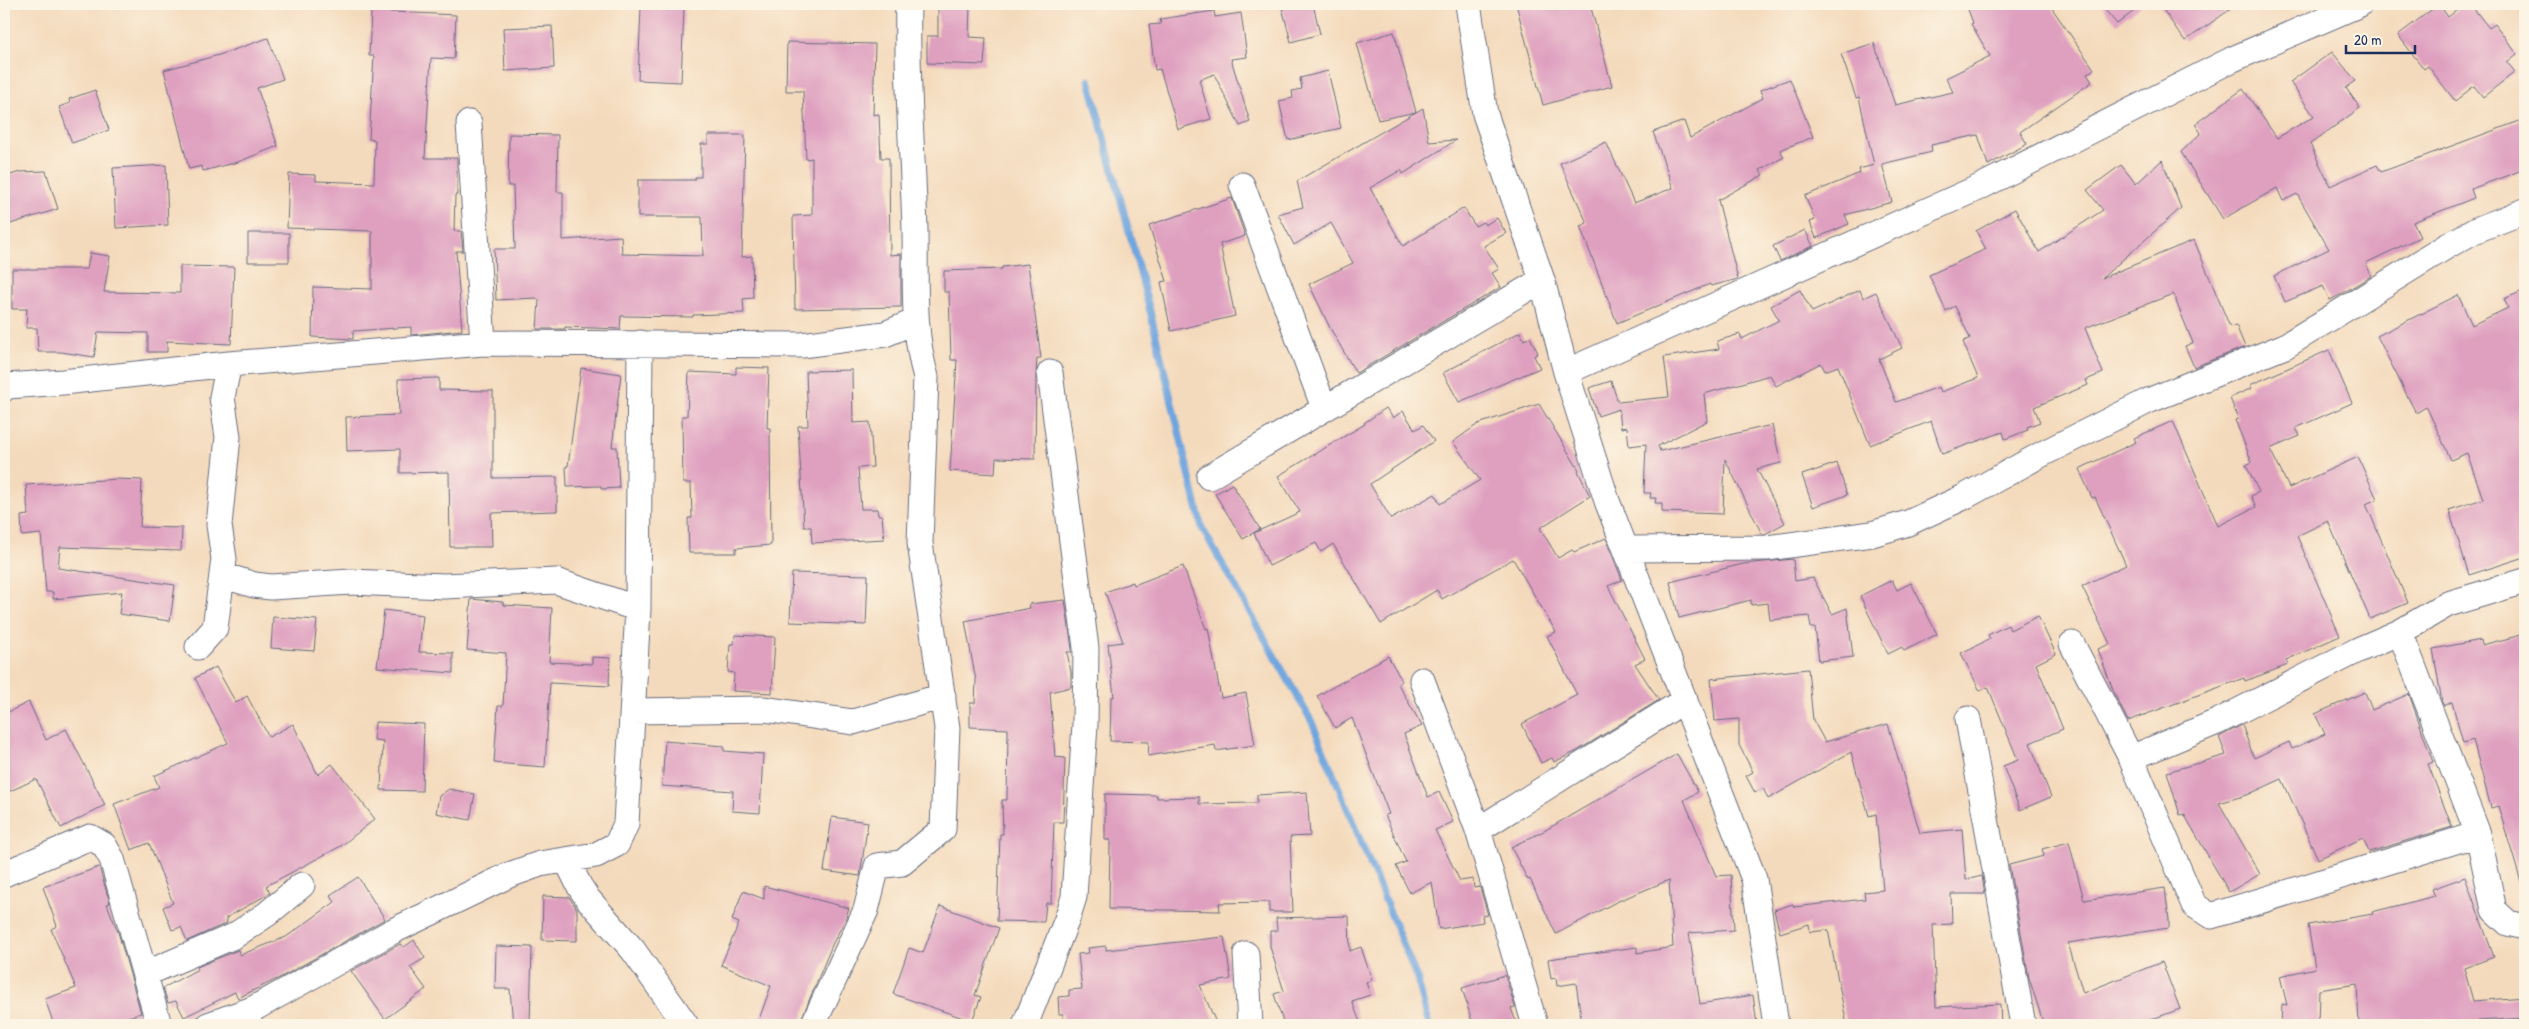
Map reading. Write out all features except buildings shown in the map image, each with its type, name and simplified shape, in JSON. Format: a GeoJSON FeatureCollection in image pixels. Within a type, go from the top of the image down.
{"type":"FeatureCollection","features":[{"type":"Feature","properties":{"kind":"street"},"geometry":{"type":"LineString","coordinates":[[813,1025],[866,910],[877,866],[902,863],[943,829],[946,728],[920,543],[926,377],[919,354],[916,321],[915,231],[907,51],[908,4]]}},
{"type":"Feature","properties":{"kind":"street"},"geometry":{"type":"LineString","coordinates":[[1468,4],[1485,114],[1542,280],[1566,372],[1608,501],[1754,879],[1776,1025]]}},
{"type":"Feature","properties":{"kind":"street"},"geometry":{"type":"LineString","coordinates":[[1566,372],[1980,187],[2233,59],[2360,4]]}},
{"type":"Feature","properties":{"kind":"street"},"geometry":{"type":"LineString","coordinates":[[469,123],[483,343]]}},
{"type":"Feature","properties":{"kind":"street"},"geometry":{"type":"LineString","coordinates":[[1242,184],[1324,408]]}},
{"type":"Feature","properties":{"kind":"street"},"geometry":{"type":"LineString","coordinates":[[1626,549],[1767,548],[1872,534],[1908,523],[1964,497],[2042,454],[2148,401],[2285,346],[2447,246],[2476,230],[2525,211]]}},
{"type":"Feature","properties":{"kind":"street"},"geometry":{"type":"LineString","coordinates":[[1209,477],[1542,280]]}},
{"type":"Feature","properties":{"kind":"street"},"geometry":{"type":"LineString","coordinates":[[4,389],[7,386],[63,382],[229,364],[483,343],[802,345],[885,334],[916,321]]}},
{"type":"Feature","properties":{"kind":"street"},"geometry":{"type":"LineString","coordinates":[[208,1025],[253,1009],[393,931],[509,875],[540,864],[596,855],[617,844],[626,824],[634,711],[638,609],[640,343]]}},
{"type":"Feature","properties":{"kind":"street"},"geometry":{"type":"LineString","coordinates":[[198,647],[215,628],[224,559],[219,525],[228,437],[222,397],[229,364]]}},
{"type":"Feature","properties":{"kind":"street"},"geometry":{"type":"LineString","coordinates":[[1025,1025],[1074,897],[1085,724],[1086,648],[1050,373]]}},
{"type":"Feature","properties":{"kind":"street"},"geometry":{"type":"LineString","coordinates":[[222,575],[254,585],[271,587],[351,582],[444,586],[556,581],[638,609]]}},
{"type":"Feature","properties":{"kind":"street"},"geometry":{"type":"LineString","coordinates":[[2131,758],[2217,722],[2358,650],[2400,632],[2448,604],[2525,581]]}},
{"type":"Feature","properties":{"kind":"street"},"geometry":{"type":"LineString","coordinates":[[2400,632],[2478,834],[2494,910],[2508,923],[2525,926]]}},
{"type":"Feature","properties":{"kind":"street"},"geometry":{"type":"LineString","coordinates":[[2072,644],[2131,758],[2194,905],[2211,916],[2379,866],[2478,834]]}},
{"type":"Feature","properties":{"kind":"street"},"geometry":{"type":"LineString","coordinates":[[1422,680],[1478,830],[1536,1025]]}},
{"type":"Feature","properties":{"kind":"street"},"geometry":{"type":"LineString","coordinates":[[634,711],[764,709],[853,722],[942,696]]}},
{"type":"Feature","properties":{"kind":"street"},"geometry":{"type":"LineString","coordinates":[[1478,830],[1685,700]]}},
{"type":"Feature","properties":{"kind":"street"},"geometry":{"type":"LineString","coordinates":[[1968,720],[2024,1025]]}},
{"type":"Feature","properties":{"kind":"street"},"geometry":{"type":"LineString","coordinates":[[4,874],[90,836],[104,845],[112,859],[159,1025]]}},
{"type":"Feature","properties":{"kind":"street"},"geometry":{"type":"LineString","coordinates":[[567,861],[588,899],[633,950],[686,1025]]}},
{"type":"Feature","properties":{"kind":"street"},"geometry":{"type":"LineString","coordinates":[[145,974],[234,936],[267,914],[302,885]]}},
{"type":"Feature","properties":{"kind":"street"},"geometry":{"type":"LineString","coordinates":[[1246,954],[1250,1025]]}},
{"type":"Feature","properties":{"kind":"waterway"},"geometry":{"type":"LineString","coordinates":[[1089,80],[1150,311],[1202,528],[1312,722],[1418,981],[1429,1025]]}}]}
